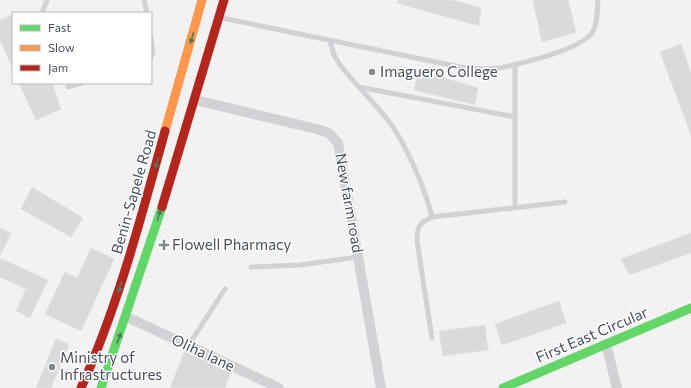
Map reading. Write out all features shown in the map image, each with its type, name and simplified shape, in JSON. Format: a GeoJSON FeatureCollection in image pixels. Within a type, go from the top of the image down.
{"type":"FeatureCollection","features":[{"type":"Feature","properties":{"kind":"main road","name":"Benin-Sapele Road"},"geometry":{"type":"LineString","coordinates":[[81,388],[101,344],[132,250],[202,0]]}},
{"type":"Feature","properties":{"kind":"main road","name":"Benin-Sapele Road"},"geometry":{"type":"LineString","coordinates":[[101,388],[127,317],[195,100],[224,0]]}},
{"type":"Feature","properties":{"kind":"main road","name":"First East Circular"},"geometry":{"type":"LineString","coordinates":[[503,388],[691,308]]}},
{"type":"Feature","properties":{"kind":"street","name":"New farm road"},"geometry":{"type":"LineString","coordinates":[[195,100],[329,133],[338,143],[381,388]]}},
{"type":"Feature","properties":{"kind":"street","name":"Oliha lane"},"geometry":{"type":"LineString","coordinates":[[127,317],[279,388]]}},
{"type":"Feature","properties":{"kind":"street"},"geometry":{"type":"LineString","coordinates":[[606,344],[617,388]]}},
{"type":"Feature","properties":{"kind":"lane"},"geometry":{"type":"LineString","coordinates":[[42,12],[47,0]]}},
{"type":"Feature","properties":{"kind":"lane"},"geometry":{"type":"LineString","coordinates":[[144,0],[147,12]]}},
{"type":"Feature","properties":{"kind":"lane"},"geometry":{"type":"LineString","coordinates":[[219,17],[465,68],[485,69],[515,64],[571,48],[586,38],[595,26],[598,0]]}},
{"type":"Feature","properties":{"kind":"lane"},"geometry":{"type":"LineString","coordinates":[[330,41],[334,55],[388,119],[399,137],[428,200],[432,217]]}},
{"type":"Feature","properties":{"kind":"lane"},"geometry":{"type":"LineString","coordinates":[[515,64],[515,207]]}},
{"type":"Feature","properties":{"kind":"lane"},"geometry":{"type":"LineString","coordinates":[[68,87],[78,84]]}},
{"type":"Feature","properties":{"kind":"lane"},"geometry":{"type":"LineString","coordinates":[[360,87],[515,117]]}},
{"type":"Feature","properties":{"kind":"lane"},"geometry":{"type":"LineString","coordinates":[[432,338],[417,240],[417,228],[420,222],[432,217],[565,202]]}},
{"type":"Feature","properties":{"kind":"lane"},"geometry":{"type":"LineString","coordinates":[[251,267],[300,265],[358,257]]}},
{"type":"Feature","properties":{"kind":"lane"},"geometry":{"type":"LineString","coordinates":[[188,346],[226,289]]}},
{"type":"Feature","properties":{"kind":"building"},"geometry":{"type":"Polygon","coordinates":[[[399,0],[453,0],[481,8],[479,26],[397,3],[399,0]]]}},
{"type":"Feature","properties":{"kind":"building"},"geometry":{"type":"Polygon","coordinates":[[[533,0],[568,0],[576,32],[542,42],[533,0]]]}},
{"type":"Feature","properties":{"kind":"building"},"geometry":{"type":"Polygon","coordinates":[[[12,14],[12,67],[0,40],[0,20],[12,14]]]}},
{"type":"Feature","properties":{"kind":"building"},"geometry":{"type":"Polygon","coordinates":[[[681,44],[691,72],[691,135],[660,52],[681,44]]]}},
{"type":"Feature","properties":{"kind":"building"},"geometry":{"type":"Polygon","coordinates":[[[419,70],[478,88],[475,105],[414,90],[419,70]]]}},
{"type":"Feature","properties":{"kind":"building"},"geometry":{"type":"Polygon","coordinates":[[[19,84],[56,84],[53,85],[61,109],[36,120],[19,84]]]}},
{"type":"Feature","properties":{"kind":"building"},"geometry":{"type":"Polygon","coordinates":[[[32,187],[83,218],[71,237],[21,209],[32,187]]]}},
{"type":"Feature","properties":{"kind":"building"},"geometry":{"type":"Polygon","coordinates":[[[0,228],[11,233],[0,256],[0,228]]]}},
{"type":"Feature","properties":{"kind":"building"},"geometry":{"type":"Polygon","coordinates":[[[691,233],[691,253],[629,275],[621,259],[691,233]]]}},
{"type":"Feature","properties":{"kind":"building"},"geometry":{"type":"Polygon","coordinates":[[[91,248],[114,259],[81,331],[45,314],[65,272],[77,278],[91,248]]]}},
{"type":"Feature","properties":{"kind":"building"},"geometry":{"type":"Polygon","coordinates":[[[0,258],[48,280],[30,318],[16,311],[26,289],[0,277],[0,258]]]}},
{"type":"Feature","properties":{"kind":"building"},"geometry":{"type":"Polygon","coordinates":[[[559,301],[566,323],[502,345],[495,324],[559,301]]]}},
{"type":"Feature","properties":{"kind":"building"},"geometry":{"type":"Polygon","coordinates":[[[485,325],[488,350],[443,356],[439,331],[485,325]]]}},
{"type":"Feature","properties":{"kind":"building","name":"Ministry of Infrastructures"},"geometry":{"type":"Polygon","coordinates":[[[56,339],[68,344],[68,347],[51,388],[36,388],[56,339]]]}},
{"type":"Feature","properties":{"kind":"building"},"geometry":{"type":"Polygon","coordinates":[[[185,350],[232,370],[225,388],[170,388],[185,350]]]}},
{"type":"Feature","properties":{"kind":"traffic: fast"},"geometry":{"type":"LineString","coordinates":[[101,388],[162,207]]}},
{"type":"Feature","properties":{"kind":"traffic: fast"},"geometry":{"type":"LineString","coordinates":[[503,388],[691,308]]}},
{"type":"Feature","properties":{"kind":"traffic: slow"},"geometry":{"type":"LineString","coordinates":[[165,131],[202,0]]}},
{"type":"Feature","properties":{"kind":"traffic: jam"},"geometry":{"type":"LineString","coordinates":[[162,207],[224,0]]}},
{"type":"Feature","properties":{"kind":"traffic: jam"},"geometry":{"type":"LineString","coordinates":[[81,388],[118,294],[138,229],[165,131]]}},
{"type":"Feature","properties":{"kind":"place","name":"Imaguero College"},"geometry":{"type":"Point","coordinates":[372,72]}},
{"type":"Feature","properties":{"kind":"place","name":"Flowell Pharmacy"},"geometry":{"type":"Point","coordinates":[164,245]}},
{"type":"Feature","properties":{"kind":"place","name":"Ministry of Infrastructures"},"geometry":{"type":"Point","coordinates":[52,367]}}]}
